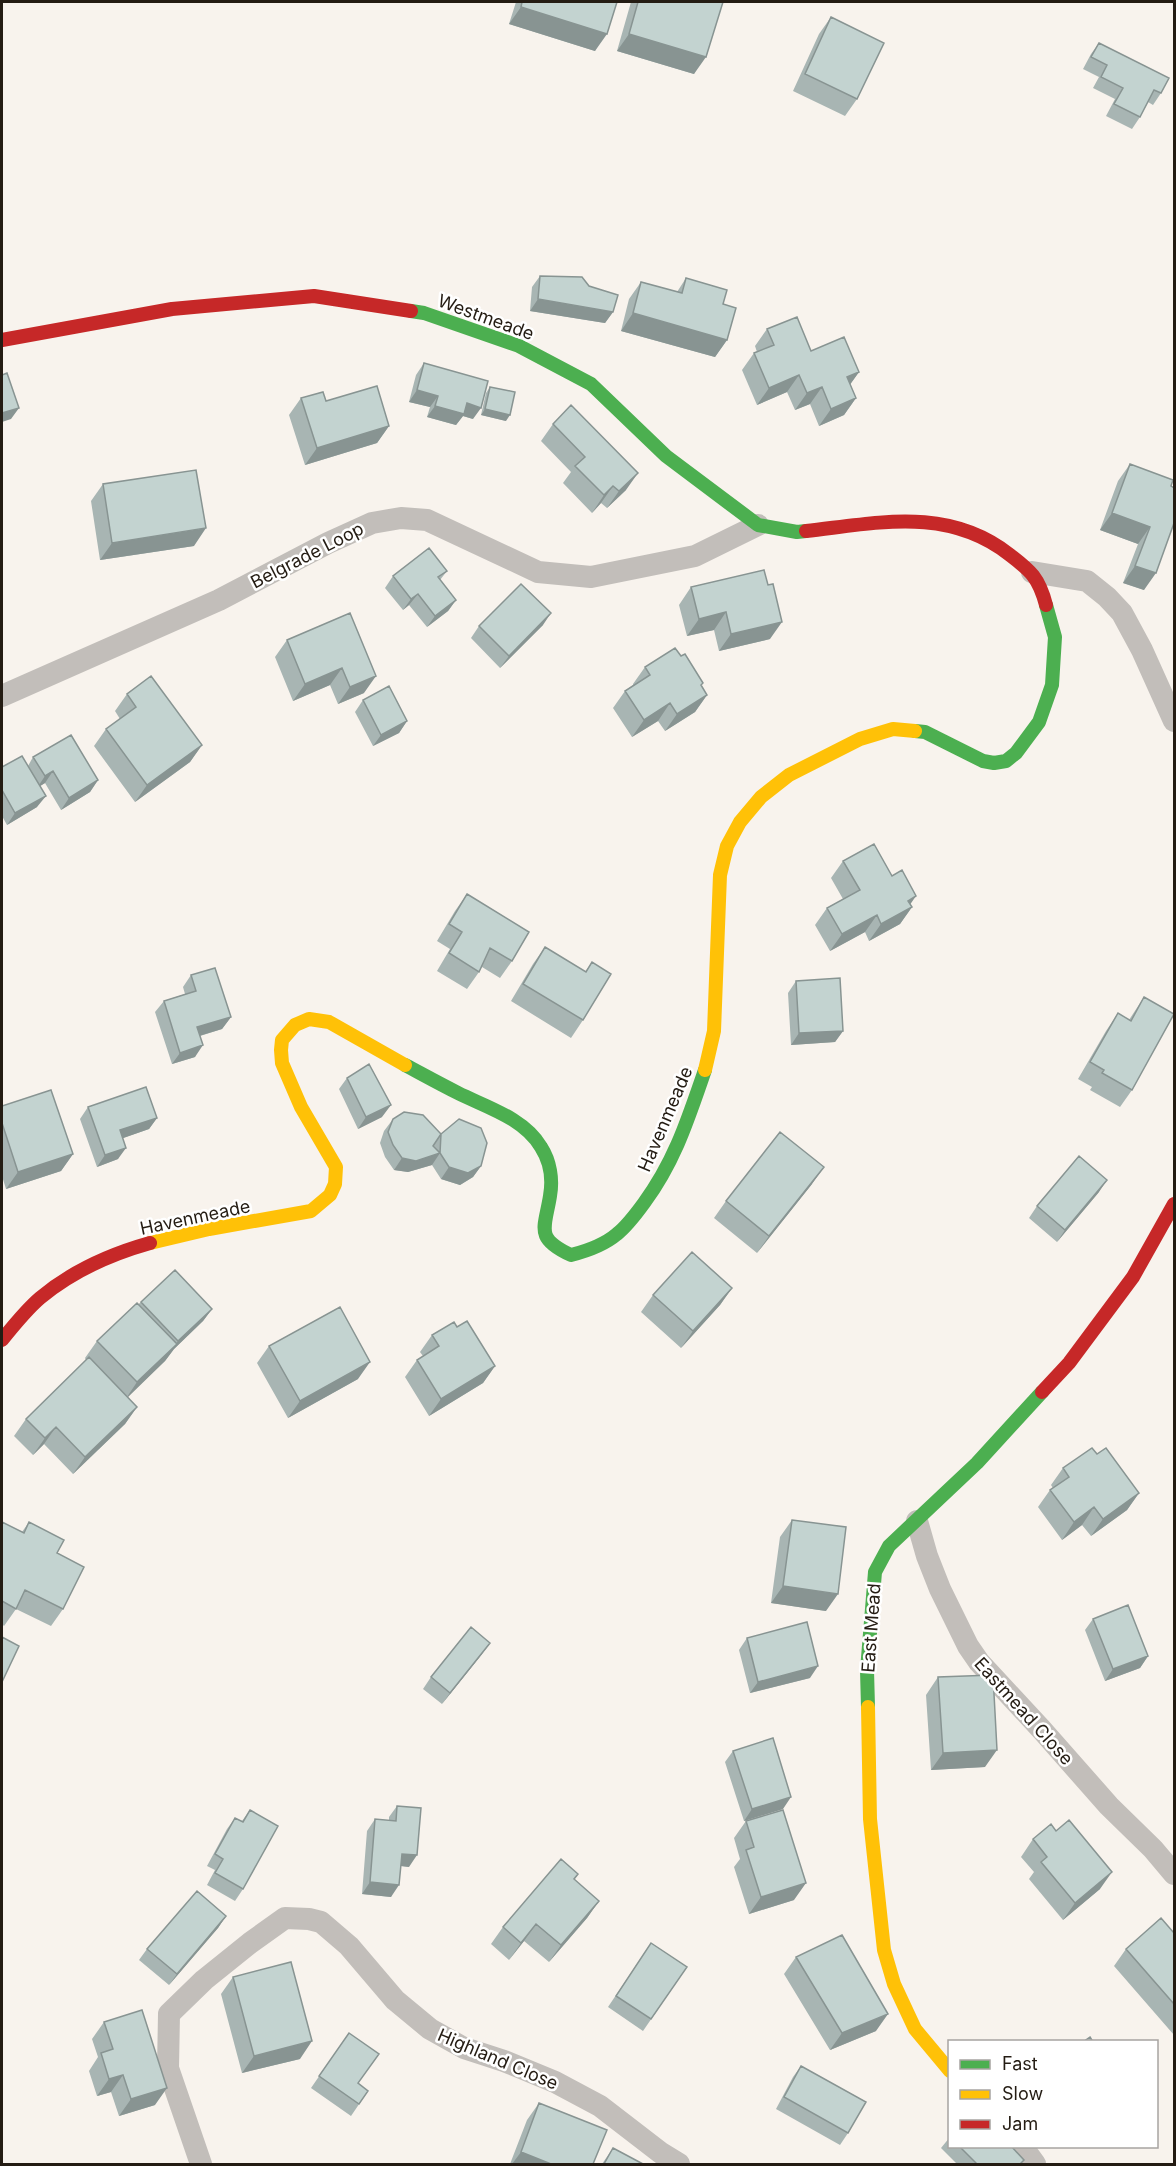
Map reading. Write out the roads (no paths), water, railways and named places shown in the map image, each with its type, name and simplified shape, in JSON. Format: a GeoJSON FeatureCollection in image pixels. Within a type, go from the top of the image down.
{"type":"FeatureCollection","features":[{"type":"Feature","properties":{"kind":"street","name":"Westmeade"},"geometry":{"type":"LineString","coordinates":[[2,340],[172,309],[314,296],[424,313],[519,346],[591,384],[666,456],[758,525],[797,532],[903,520],[953,525],[994,542],[1032,572]]}},
{"type":"Feature","properties":{"kind":"street","name":"Belgrade Loop"},"geometry":{"type":"LineString","coordinates":[[2,696],[219,600],[328,543],[372,523],[401,518],[427,520],[538,572],[591,577],[695,556],[758,525]]}},
{"type":"Feature","properties":{"kind":"street"},"geometry":{"type":"LineString","coordinates":[[1032,572],[1087,581],[1107,597],[1122,613],[1174,721]]}},
{"type":"Feature","properties":{"kind":"street","name":"Havenmeade"},"geometry":{"type":"LineString","coordinates":[[2,1340],[47,1292],[71,1276],[119,1254],[171,1237],[311,1211],[327,1200],[336,1183],[337,1168],[291,1090],[281,1054],[282,1040],[295,1023],[314,1018],[329,1022],[423,1075],[510,1119],[531,1133],[545,1153],[552,1174],[550,1195],[544,1217],[544,1233],[554,1246],[571,1255],[589,1250],[616,1235],[633,1217],[660,1181],[675,1153],[708,1063],[714,1031],[720,875],[727,846],[740,822],[761,797],[789,775],[860,739],[893,729],[925,732],[983,761],[994,763],[1006,761],[1017,753],[1039,722],[1052,685],[1055,638],[1044,596],[1032,572]]}},
{"type":"Feature","properties":{"kind":"street","name":"East Mead"},"geometry":{"type":"LineString","coordinates":[[948,2069],[915,2029],[894,1984],[884,1950],[874,1879],[870,1819],[867,1670],[875,1572],[889,1546],[977,1463],[1069,1363],[1133,1277],[1174,1204]]}},
{"type":"Feature","properties":{"kind":"street","name":"Eastmead Close"},"geometry":{"type":"LineString","coordinates":[[917,1521],[940,1589],[964,1638],[979,1662],[1109,1806],[1153,1849],[1174,1874]]}},
{"type":"Feature","properties":{"kind":"street","name":"Highland Close"},"geometry":{"type":"LineString","coordinates":[[201,2164],[168,2068],[169,2014],[204,1980],[285,1918],[321,1922],[350,1946],[395,2000],[430,2029],[464,2048],[504,2061],[555,2082],[600,2106],[679,2164]]}},
{"type":"Feature","properties":{"kind":"street"},"geometry":{"type":"LineString","coordinates":[[1023,2148],[1035,2164]]}}]}
